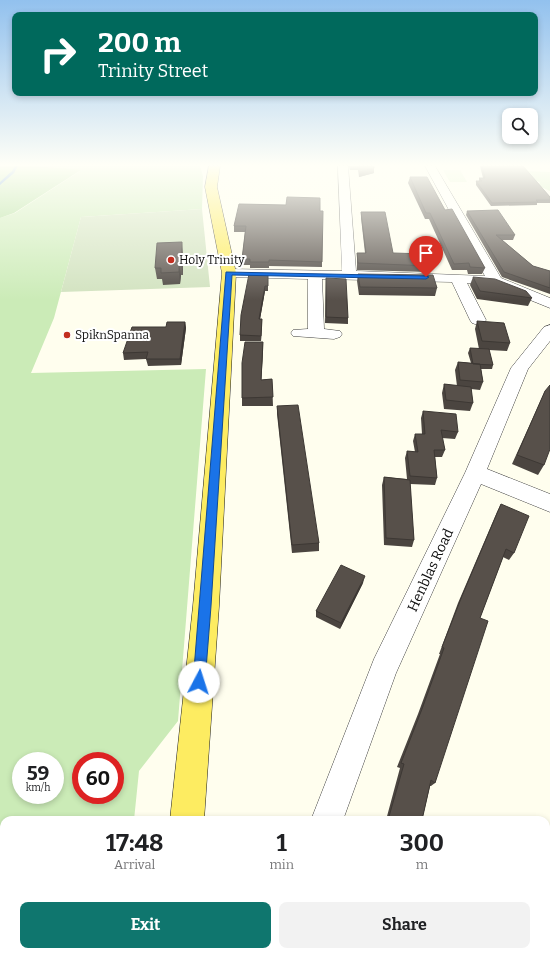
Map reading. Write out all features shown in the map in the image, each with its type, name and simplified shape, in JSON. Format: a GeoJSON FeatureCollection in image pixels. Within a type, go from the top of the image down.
{"type":"FeatureCollection","features":[{"type":"Feature","properties":{"kind":"main road"},"geometry":{"type":"LineString","coordinates":[[187,816],[206,606],[229,273],[216,211]]}},
{"type":"Feature","properties":{"kind":"street"},"geometry":{"type":"LineString","coordinates":[[345,211],[349,275]]}},
{"type":"Feature","properties":{"kind":"street"},"geometry":{"type":"LineString","coordinates":[[455,211],[495,281]]}},
{"type":"Feature","properties":{"kind":"street"},"geometry":{"type":"LineString","coordinates":[[229,273],[457,278],[495,281],[550,302]]}},
{"type":"Feature","properties":{"kind":"street"},"geometry":{"type":"LineString","coordinates":[[315,274],[316,334]]}},
{"type":"Feature","properties":{"kind":"street"},"geometry":{"type":"LineString","coordinates":[[457,278],[478,320]]}},
{"type":"Feature","properties":{"kind":"street","name":"Henblas Road"},"geometry":{"type":"LineString","coordinates":[[329,816],[384,669],[475,473],[520,368],[550,330]]}},
{"type":"Feature","properties":{"kind":"street"},"geometry":{"type":"LineString","coordinates":[[299,333],[334,334]]}},
{"type":"Feature","properties":{"kind":"street"},"geometry":{"type":"LineString","coordinates":[[475,473],[550,503]]}},
{"type":"Feature","properties":{"kind":"green space"},"geometry":{"type":"Polygon","coordinates":[[[0,211],[18,211],[14,213],[0,218],[0,211]]]}},
{"type":"Feature","properties":{"kind":"green space"},"geometry":{"type":"Polygon","coordinates":[[[19,211],[178,211],[81,217],[54,318],[31,373],[206,369],[178,721],[139,771],[134,816],[0,816],[0,218],[19,211]]]}},
{"type":"Feature","properties":{"kind":"green space"},"geometry":{"type":"Polygon","coordinates":[[[178,211],[202,211],[210,287],[61,292],[81,217],[178,211]]]}},
{"type":"Feature","properties":{"kind":"building"},"geometry":{"type":"Polygon","coordinates":[[[237,211],[323,211],[322,262],[269,260],[269,262],[250,262],[250,259],[242,259],[246,226],[234,226],[237,211]]]}},
{"type":"Feature","properties":{"kind":"building"},"geometry":{"type":"Polygon","coordinates":[[[425,211],[453,211],[485,268],[470,267],[469,263],[454,264],[430,213],[426,213],[425,211]]]}},
{"type":"Feature","properties":{"kind":"building"},"geometry":{"type":"Polygon","coordinates":[[[467,211],[498,211],[515,235],[496,235],[533,266],[550,271],[550,288],[504,272],[467,211]]]}},
{"type":"Feature","properties":{"kind":"building"},"geometry":{"type":"Polygon","coordinates":[[[361,212],[385,212],[393,253],[426,254],[430,266],[358,263],[357,253],[366,253],[361,212]]]}},
{"type":"Feature","properties":{"kind":"building"},"geometry":{"type":"Polygon","coordinates":[[[182,242],[179,272],[161,273],[161,268],[155,268],[157,243],[182,242]]]}},
{"type":"Feature","properties":{"kind":"building"},"geometry":{"type":"Polygon","coordinates":[[[249,274],[268,274],[268,286],[265,286],[259,319],[262,319],[261,336],[240,335],[241,315],[249,274]]]}},
{"type":"Feature","properties":{"kind":"building"},"geometry":{"type":"Polygon","coordinates":[[[358,274],[433,275],[437,288],[360,287],[358,274]]]}},
{"type":"Feature","properties":{"kind":"building"},"geometry":{"type":"Polygon","coordinates":[[[473,277],[495,279],[526,291],[532,298],[480,291],[473,277]]]}},
{"type":"Feature","properties":{"kind":"building"},"geometry":{"type":"Polygon","coordinates":[[[326,278],[346,279],[348,318],[326,317],[326,278]]]}},
{"type":"Feature","properties":{"kind":"building"},"geometry":{"type":"Polygon","coordinates":[[[477,321],[504,323],[510,343],[482,341],[477,321]]]}},
{"type":"Feature","properties":{"kind":"building"},"geometry":{"type":"Polygon","coordinates":[[[167,322],[185,322],[180,359],[146,359],[148,352],[123,353],[132,327],[166,327],[167,322]]]}},
{"type":"Feature","properties":{"kind":"building"},"geometry":{"type":"Polygon","coordinates":[[[245,342],[263,342],[261,380],[272,379],[273,397],[242,398],[242,363],[245,342]]]}},
{"type":"Feature","properties":{"kind":"building"},"geometry":{"type":"Polygon","coordinates":[[[470,348],[489,349],[493,365],[473,364],[470,348]]]}},
{"type":"Feature","properties":{"kind":"building"},"geometry":{"type":"Polygon","coordinates":[[[458,362],[480,364],[483,382],[460,380],[458,362]]]}},
{"type":"Feature","properties":{"kind":"building"},"geometry":{"type":"Polygon","coordinates":[[[444,384],[471,387],[473,403],[446,400],[444,384]]]}},
{"type":"Feature","properties":{"kind":"building"},"geometry":{"type":"Polygon","coordinates":[[[550,385],[550,449],[544,465],[517,455],[545,391],[550,385]]]}},
{"type":"Feature","properties":{"kind":"building"},"geometry":{"type":"Polygon","coordinates":[[[298,405],[319,543],[292,545],[277,406],[298,405]]]}},
{"type":"Feature","properties":{"kind":"building"},"geometry":{"type":"Polygon","coordinates":[[[423,411],[456,414],[458,432],[441,430],[445,450],[434,450],[437,478],[410,476],[407,451],[418,452],[415,434],[425,434],[423,411]]]}},
{"type":"Feature","properties":{"kind":"building"},"geometry":{"type":"Polygon","coordinates":[[[384,477],[410,480],[414,540],[386,538],[384,477]]]}},
{"type":"Feature","properties":{"kind":"building"},"geometry":{"type":"Polygon","coordinates":[[[501,504],[529,516],[514,553],[506,549],[480,618],[488,621],[435,783],[431,780],[423,816],[389,816],[404,764],[401,763],[444,648],[442,647],[501,504]]]}},
{"type":"Feature","properties":{"kind":"building"},"geometry":{"type":"Polygon","coordinates":[[[341,565],[365,576],[341,623],[316,611],[341,565]]]}},
{"type":"Feature","properties":{"kind":"place","name":"Holy Trinity"},"geometry":{"type":"Point","coordinates":[171,260]}},
{"type":"Feature","properties":{"kind":"place","name":"SpiknSpanna"},"geometry":{"type":"Point","coordinates":[67,335]}},
{"type":"Feature","properties":{"kind":"route"},"geometry":{"type":"LineString","coordinates":[[199,682],[206,606],[229,273],[426,277]]}}]}
